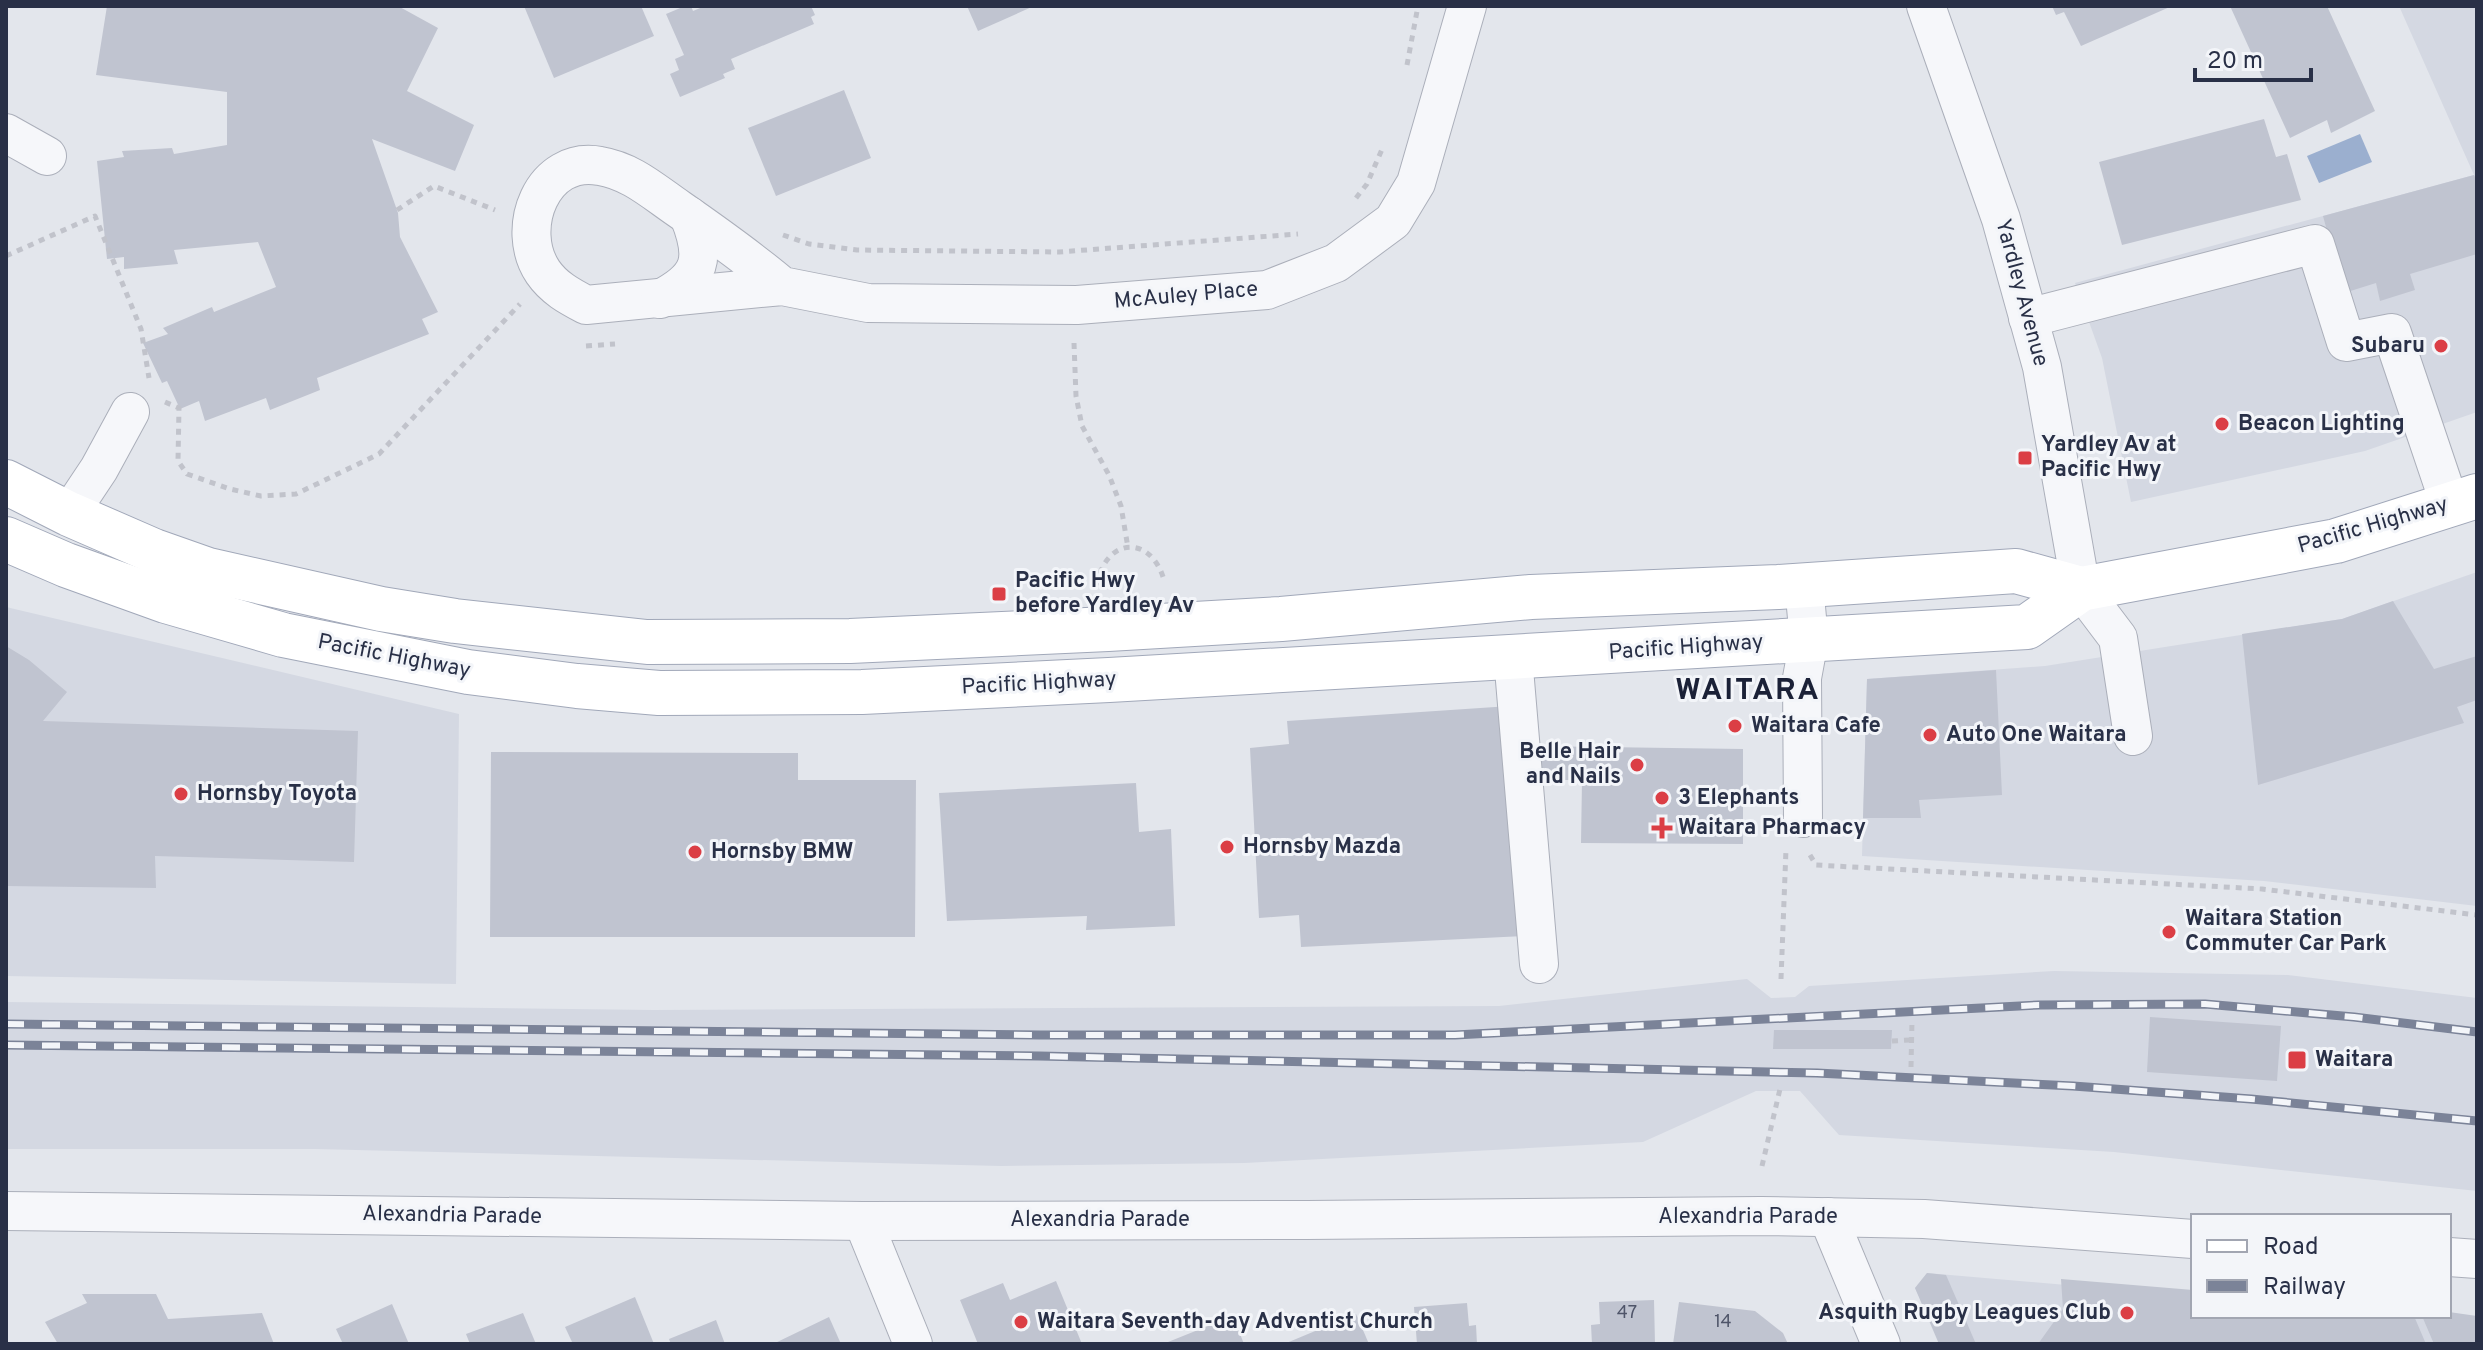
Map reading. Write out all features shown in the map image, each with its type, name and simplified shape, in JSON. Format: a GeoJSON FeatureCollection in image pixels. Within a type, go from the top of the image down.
{"type":"FeatureCollection","features":[{"type":"Feature","properties":{"kind":"main road","name":"Pacific Highway"},"geometry":{"type":"LineString","coordinates":[[6,482],[69,514],[154,551],[208,570],[381,609],[565,635],[647,642],[866,641],[1281,619],[1531,597],[1804,585],[2016,571],[2081,589]]}},
{"type":"Feature","properties":{"kind":"main road","name":"Pacific Highway"},"geometry":{"type":"LineString","coordinates":[[6,539],[66,565],[166,601],[283,635],[468,672],[659,693],[878,691],[2027,627],[2081,589],[2336,541],[2464,500]]}},
{"type":"Feature","properties":{"kind":"street","name":"McAuley Place"},"geometry":{"type":"LineString","coordinates":[[782,286],[738,249],[626,173],[597,165],[568,168],[543,188],[531,217],[533,245],[542,270],[559,290],[586,305],[782,286],[868,303],[1077,305],[1267,290],[1336,263],[1393,221],[1416,183],[1467,6]]}},
{"type":"Feature","properties":{"kind":"street","name":"Yardley Avenue"},"geometry":{"type":"LineString","coordinates":[[1926,6],[2001,219],[2042,367],[2081,589]]}},
{"type":"Feature","properties":{"kind":"street"},"geometry":{"type":"LineString","coordinates":[[6,133],[47,156]]}},
{"type":"Feature","properties":{"kind":"street"},"geometry":{"type":"LineString","coordinates":[[660,299],[690,279],[700,262],[699,240],[689,216]]}},
{"type":"Feature","properties":{"kind":"street"},"geometry":{"type":"LineString","coordinates":[[2028,318],[2315,244],[2346,342],[2392,333],[2464,500]]}},
{"type":"Feature","properties":{"kind":"street"},"geometry":{"type":"LineString","coordinates":[[69,514],[146,398]]}},
{"type":"Feature","properties":{"kind":"street"},"geometry":{"type":"LineString","coordinates":[[1801,838],[1802,678],[1809,640],[1804,585]]}},
{"type":"Feature","properties":{"kind":"street"},"geometry":{"type":"LineString","coordinates":[[2081,589],[2118,638],[2133,736]]}},
{"type":"Feature","properties":{"kind":"street"},"geometry":{"type":"LineString","coordinates":[[1513,657],[1539,964]]}},
{"type":"Feature","properties":{"kind":"street","name":"Alexandria Parade"},"geometry":{"type":"LineString","coordinates":[[6,1211],[863,1221],[1828,1217],[1924,1219],[2191,1239]]}},
{"type":"Feature","properties":{"kind":"street"},"geometry":{"type":"LineString","coordinates":[[1828,1217],[1881,1344]]}},
{"type":"Feature","properties":{"kind":"street"},"geometry":{"type":"LineString","coordinates":[[863,1221],[913,1344]]}},
{"type":"Feature","properties":{"kind":"street"},"geometry":{"type":"LineString","coordinates":[[2451,1257],[2477,1259]]}},
{"type":"Feature","properties":{"kind":"path"},"geometry":{"type":"LineString","coordinates":[[1405,75],[1418,6]]}},
{"type":"Feature","properties":{"kind":"path"},"geometry":{"type":"LineString","coordinates":[[1349,207],[1367,184],[1385,144]]}},
{"type":"Feature","properties":{"kind":"path"},"geometry":{"type":"LineString","coordinates":[[397,210],[434,186],[495,211],[501,196]]}},
{"type":"Feature","properties":{"kind":"path"},"geometry":{"type":"LineString","coordinates":[[6,256],[95,216],[141,329],[146,398],[179,408],[178,461],[187,474],[261,496],[296,494],[358,467],[379,454],[521,304]]}},
{"type":"Feature","properties":{"kind":"path"},"geometry":{"type":"LineString","coordinates":[[776,232],[809,244],[857,250],[1030,252],[1122,248],[1302,233]]}},
{"type":"Feature","properties":{"kind":"path"},"geometry":{"type":"LineString","coordinates":[[1074,330],[1076,396],[1082,426],[1109,475],[1121,506],[1128,548]]}},
{"type":"Feature","properties":{"kind":"path"},"geometry":{"type":"LineString","coordinates":[[1097,585],[1100,567],[1112,553],[1128,548],[1146,551],[1159,563],[1164,580]]}},
{"type":"Feature","properties":{"kind":"path"},"geometry":{"type":"LineString","coordinates":[[1781,979],[1786,847],[1801,838],[1816,865],[2262,889],[2477,915]]}},
{"type":"Feature","properties":{"kind":"path"},"geometry":{"type":"LineString","coordinates":[[1911,1067],[1912,1020]]}},
{"type":"Feature","properties":{"kind":"path"},"geometry":{"type":"LineString","coordinates":[[1892,1041],[1911,1040]]}},
{"type":"Feature","properties":{"kind":"path"},"geometry":{"type":"LineString","coordinates":[[1762,1166],[1780,1089]]}},
{"type":"Feature","properties":{"kind":"shaded area"},"geometry":{"type":"Polygon","coordinates":[[[2399,6],[2477,6],[2477,412],[2365,451],[2131,502],[2102,358],[2075,283],[2474,175],[2399,6]]]}},
{"type":"Feature","properties":{"kind":"shaded area"},"geometry":{"type":"Polygon","coordinates":[[[2477,572],[2477,906],[2264,881],[1862,856],[1867,679],[2045,666],[2342,619],[2477,572]]]}},
{"type":"Feature","properties":{"kind":"shaded area"},"geometry":{"type":"Polygon","coordinates":[[[6,607],[459,714],[456,984],[6,976],[6,607]]]}},
{"type":"Feature","properties":{"kind":"shaded area"},"geometry":{"type":"Polygon","coordinates":[[[2054,971],[2288,975],[2477,998],[2477,1191],[2114,1152],[1839,1135],[1800,1091],[1756,1091],[1643,1142],[1245,1163],[1001,1166],[315,1149],[6,1149],[6,1002],[653,1010],[1499,1006],[1747,979],[1771,998],[1795,997],[1809,986],[2054,971]]]}},
{"type":"Feature","properties":{"kind":"shaded area"},"geometry":{"type":"Polygon","coordinates":[[[1927,1273],[2191,1296],[2191,1318],[2435,1318],[2477,1344],[1941,1344],[1915,1288],[1927,1273]]]}},
{"type":"Feature","properties":{"kind":"water"},"geometry":{"type":"Polygon","coordinates":[[[2360,134],[2372,162],[2319,183],[2307,156],[2360,134]]]}},
{"type":"Feature","properties":{"kind":"building"},"geometry":{"type":"Polygon","coordinates":[[[107,6],[398,6],[438,28],[407,91],[474,125],[455,171],[372,139],[398,213],[400,237],[438,312],[422,319],[429,334],[317,378],[320,390],[270,410],[266,398],[205,421],[199,401],[180,409],[167,381],[162,383],[143,343],[168,334],[163,328],[212,307],[214,312],[276,287],[258,242],[174,250],[178,264],[124,269],[124,257],[107,259],[97,161],[124,157],[122,151],[172,148],[174,154],[227,145],[227,92],[96,75],[107,6]]]}},
{"type":"Feature","properties":{"kind":"building"},"geometry":{"type":"Polygon","coordinates":[[[524,6],[641,6],[654,36],[554,78],[524,6]]]}},
{"type":"Feature","properties":{"kind":"building"},"geometry":{"type":"Polygon","coordinates":[[[691,6],[693,11],[705,6],[811,6],[815,15],[811,17],[814,24],[731,59],[735,69],[723,74],[725,78],[680,97],[670,74],[679,70],[675,59],[684,55],[666,14],[691,6]]]}},
{"type":"Feature","properties":{"kind":"building"},"geometry":{"type":"Polygon","coordinates":[[[967,6],[1034,6],[978,31],[967,6]]]}},
{"type":"Feature","properties":{"kind":"building"},"geometry":{"type":"Polygon","coordinates":[[[2052,6],[2172,6],[2081,46],[2064,12],[2056,15],[2052,6]]]}},
{"type":"Feature","properties":{"kind":"building"},"geometry":{"type":"Polygon","coordinates":[[[2230,6],[2327,6],[2375,111],[2331,133],[2327,120],[2290,138],[2230,6]]]}},
{"type":"Feature","properties":{"kind":"building"},"geometry":{"type":"Polygon","coordinates":[[[844,90],[871,158],[776,196],[748,128],[844,90]]]}},
{"type":"Feature","properties":{"kind":"building"},"geometry":{"type":"Polygon","coordinates":[[[2264,119],[2276,157],[2287,154],[2301,200],[2122,245],[2099,162],[2264,119]]]}},
{"type":"Feature","properties":{"kind":"building"},"geometry":{"type":"Polygon","coordinates":[[[2474,175],[2477,181],[2477,254],[2410,274],[2415,290],[2380,301],[2376,283],[2344,293],[2323,216],[2474,175]]]}},
{"type":"Feature","properties":{"kind":"building"},"geometry":{"type":"Polygon","coordinates":[[[2393,601],[2434,669],[2477,656],[2477,700],[2457,707],[2464,723],[2258,785],[2242,634],[2342,619],[2393,601]]]}},
{"type":"Feature","properties":{"kind":"building","name":"Hornsby Toyota"},"geometry":{"type":"Polygon","coordinates":[[[6,646],[29,660],[67,692],[43,721],[358,731],[354,862],[155,856],[156,888],[6,886],[6,646]]]}},
{"type":"Feature","properties":{"kind":"building"},"geometry":{"type":"Polygon","coordinates":[[[1996,670],[2002,795],[1919,800],[1921,818],[1863,818],[1867,679],[1996,670]]]}},
{"type":"Feature","properties":{"kind":"building"},"geometry":{"type":"Polygon","coordinates":[[[1510,706],[1524,936],[1301,947],[1299,915],[1259,918],[1250,748],[1289,744],[1287,721],[1510,706]]]}},
{"type":"Feature","properties":{"kind":"building"},"geometry":{"type":"Polygon","coordinates":[[[1530,746],[1743,749],[1743,844],[1581,843],[1582,780],[1532,780],[1530,746]]]}},
{"type":"Feature","properties":{"kind":"building"},"geometry":{"type":"Polygon","coordinates":[[[491,752],[798,753],[798,780],[916,780],[915,937],[490,937],[491,752]]]}},
{"type":"Feature","properties":{"kind":"building"},"geometry":{"type":"Polygon","coordinates":[[[1136,783],[1139,832],[1171,829],[1175,926],[1086,930],[1087,916],[947,921],[939,793],[1136,783]]]}},
{"type":"Feature","properties":{"kind":"building"},"geometry":{"type":"Polygon","coordinates":[[[2150,1017],[2281,1026],[2277,1081],[2147,1072],[2150,1017]]]}},
{"type":"Feature","properties":{"kind":"building"},"geometry":{"type":"Polygon","coordinates":[[[1774,1030],[1892,1030],[1891,1049],[1773,1049],[1774,1030]]]}},
{"type":"Feature","properties":{"kind":"building"},"geometry":{"type":"Polygon","coordinates":[[[1927,1273],[1946,1275],[1976,1344],[1939,1344],[1915,1288],[1927,1273]]]}},
{"type":"Feature","properties":{"kind":"building","name":"Asquith Rugby Leagues Club"},"geometry":{"type":"Polygon","coordinates":[[[2061,1279],[2191,1290],[2191,1318],[2415,1318],[2426,1344],[2038,1344],[2063,1309],[2061,1279]]]}},
{"type":"Feature","properties":{"kind":"building","name":"Waitara Seventh-day Adventist Church"},"geometry":{"type":"Polygon","coordinates":[[[1056,1281],[1082,1344],[978,1344],[960,1300],[1003,1283],[1010,1300],[1056,1281]]]}},
{"type":"Feature","properties":{"kind":"building"},"geometry":{"type":"Polygon","coordinates":[[[82,1294],[156,1294],[168,1319],[262,1313],[274,1344],[58,1344],[45,1322],[87,1303],[82,1294]]]}},
{"type":"Feature","properties":{"kind":"building"},"geometry":{"type":"Polygon","coordinates":[[[635,1297],[654,1344],[573,1344],[565,1327],[635,1297]]]}},
{"type":"Feature","properties":{"kind":"building"},"geometry":{"type":"Polygon","coordinates":[[[1654,1300],[1655,1344],[1592,1344],[1591,1325],[1600,1324],[1599,1302],[1654,1300]]]}},
{"type":"Feature","properties":{"kind":"building"},"geometry":{"type":"Polygon","coordinates":[[[1679,1302],[1755,1311],[1783,1333],[1788,1344],[1673,1344],[1679,1302]]]}},
{"type":"Feature","properties":{"kind":"building"},"geometry":{"type":"Polygon","coordinates":[[[1467,1303],[1469,1326],[1476,1325],[1477,1344],[1417,1344],[1414,1307],[1467,1303]]]}},
{"type":"Feature","properties":{"kind":"building"},"geometry":{"type":"Polygon","coordinates":[[[392,1304],[409,1344],[343,1344],[336,1329],[392,1304]]]}},
{"type":"Feature","properties":{"kind":"building"},"geometry":{"type":"Polygon","coordinates":[[[2451,1312],[2477,1316],[2477,1344],[2434,1344],[2423,1318],[2451,1318],[2451,1312]]]}},
{"type":"Feature","properties":{"kind":"building"},"geometry":{"type":"Polygon","coordinates":[[[523,1313],[536,1344],[470,1344],[466,1334],[523,1313]]]}},
{"type":"Feature","properties":{"kind":"building"},"geometry":{"type":"Polygon","coordinates":[[[1356,1314],[1369,1344],[1284,1344],[1356,1314]]]}},
{"type":"Feature","properties":{"kind":"building"},"geometry":{"type":"Polygon","coordinates":[[[1233,1316],[1244,1344],[1163,1344],[1233,1316]]]}},
{"type":"Feature","properties":{"kind":"building"},"geometry":{"type":"Polygon","coordinates":[[[829,1317],[841,1344],[773,1344],[829,1317]]]}},
{"type":"Feature","properties":{"kind":"building"},"geometry":{"type":"Polygon","coordinates":[[[716,1320],[725,1344],[671,1344],[669,1339],[716,1320]]]}},
{"type":"Feature","properties":{"kind":"railway"},"geometry":{"type":"LineString","coordinates":[[6,1024],[1040,1035],[1455,1035],[2039,1005],[2205,1004],[2477,1032]]}},
{"type":"Feature","properties":{"kind":"railway"},"geometry":{"type":"LineString","coordinates":[[6,1045],[1039,1056],[1817,1073],[2073,1086],[2251,1099],[2477,1121]]}},
{"type":"Feature","properties":{"kind":"place","name":"Subaru"},"geometry":{"type":"Point","coordinates":[2441,346]}},
{"type":"Feature","properties":{"kind":"place","name":"Beacon Lighting"},"geometry":{"type":"Point","coordinates":[2222,424]}},
{"type":"Feature","properties":{"kind":"place","name":"Yardley Av at Pacific Hwy"},"geometry":{"type":"Point","coordinates":[2025,458]}},
{"type":"Feature","properties":{"kind":"place","name":"Pacific Hwy before Yardley Av"},"geometry":{"type":"Point","coordinates":[999,594]}},
{"type":"Feature","properties":{"kind":"place","name":"Waitara Cafe"},"geometry":{"type":"Point","coordinates":[1735,726]}},
{"type":"Feature","properties":{"kind":"place","name":"Auto One Waitara"},"geometry":{"type":"Point","coordinates":[1930,735]}},
{"type":"Feature","properties":{"kind":"place","name":"Belle Hair and Nails"},"geometry":{"type":"Point","coordinates":[1637,765]}},
{"type":"Feature","properties":{"kind":"place","name":"Hornsby Toyota"},"geometry":{"type":"Point","coordinates":[181,794]}},
{"type":"Feature","properties":{"kind":"place","name":"3 Elephants"},"geometry":{"type":"Point","coordinates":[1662,798]}},
{"type":"Feature","properties":{"kind":"place","name":"Waitara Pharmacy"},"geometry":{"type":"Point","coordinates":[1662,828]}},
{"type":"Feature","properties":{"kind":"place","name":"Hornsby Mazda"},"geometry":{"type":"Point","coordinates":[1227,847]}},
{"type":"Feature","properties":{"kind":"place","name":"Hornsby BMW"},"geometry":{"type":"Point","coordinates":[695,852]}},
{"type":"Feature","properties":{"kind":"place","name":"Waitara Station Commuter Car Park"},"geometry":{"type":"Point","coordinates":[2169,932]}},
{"type":"Feature","properties":{"kind":"place","name":"Waitara"},"geometry":{"type":"Point","coordinates":[2297,1060]}},
{"type":"Feature","properties":{"kind":"place","name":"Asquith Rugby Leagues Club"},"geometry":{"type":"Point","coordinates":[2127,1313]}},
{"type":"Feature","properties":{"kind":"place","name":"Waitara Seventh-day Adventist Church"},"geometry":{"type":"Point","coordinates":[1021,1322]}},
{"type":"Feature","properties":{"kind":"district","name":"WAITARA"},"geometry":{"type":"Point","coordinates":[1748,691]}}]}
